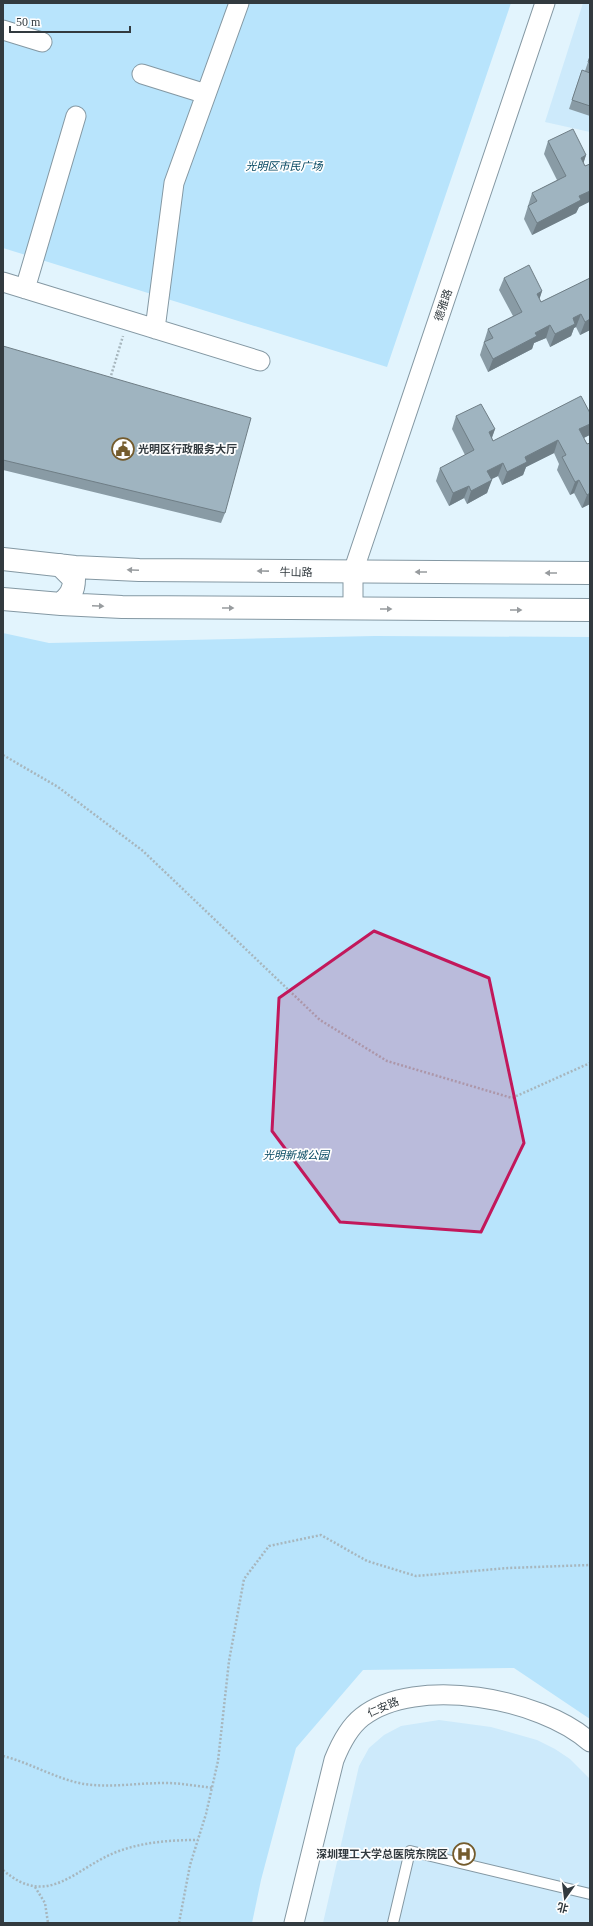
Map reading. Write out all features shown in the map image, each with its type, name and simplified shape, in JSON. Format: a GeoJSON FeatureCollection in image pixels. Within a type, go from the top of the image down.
{"type":"FeatureCollection","features":[{"type":"Feature","properties":{"kind":"street"},"geometry":{"type":"LineString","coordinates":[[155,328],[174,183],[239,3]]}},
{"type":"Feature","properties":{"kind":"street","name":"德雅路"},"geometry":{"type":"LineString","coordinates":[[353,609],[352,572],[545,3]]}},
{"type":"Feature","properties":{"kind":"street"},"geometry":{"type":"LineString","coordinates":[[3,30],[42,42]]}},
{"type":"Feature","properties":{"kind":"street"},"geometry":{"type":"LineString","coordinates":[[142,74],[206,94]]}},
{"type":"Feature","properties":{"kind":"street"},"geometry":{"type":"LineString","coordinates":[[24,289],[76,116]]}},
{"type":"Feature","properties":{"kind":"street"},"geometry":{"type":"LineString","coordinates":[[3,282],[260,360]]}},
{"type":"Feature","properties":{"kind":"street","name":"牛山路"},"geometry":{"type":"LineString","coordinates":[[3,559],[60,565],[139,570],[590,573]]}},
{"type":"Feature","properties":{"kind":"street"},"geometry":{"type":"LineString","coordinates":[[60,565],[74,578],[74,587],[71,596],[61,604]]}},
{"type":"Feature","properties":{"kind":"street"},"geometry":{"type":"LineString","coordinates":[[3,599],[61,604],[353,609],[590,610]]}},
{"type":"Feature","properties":{"kind":"street","name":"仁安路"},"geometry":{"type":"LineString","coordinates":[[294,1923],[334,1760],[341,1744],[350,1730],[361,1718],[377,1708],[395,1700],[439,1694],[497,1701],[547,1716],[569,1726],[590,1742]]}},
{"type":"Feature","properties":{"kind":"lane"},"geometry":{"type":"LineString","coordinates":[[393,1923],[410,1851],[590,1894]]}},
{"type":"Feature","properties":{"kind":"path"},"geometry":{"type":"LineString","coordinates":[[110,380],[128,320]]}},
{"type":"Feature","properties":{"kind":"path"},"geometry":{"type":"LineString","coordinates":[[3,756],[58,787],[143,851],[320,1020],[387,1061],[512,1098],[590,1063]]}},
{"type":"Feature","properties":{"kind":"path"},"geometry":{"type":"LineString","coordinates":[[179,1923],[184,1890],[213,1788],[218,1761],[229,1661],[244,1579],[269,1546],[321,1535],[367,1562],[416,1576],[508,1568],[590,1565]]}},
{"type":"Feature","properties":{"kind":"path"},"geometry":{"type":"LineString","coordinates":[[3,1756],[84,1784],[120,1786],[164,1783],[213,1788]]}},
{"type":"Feature","properties":{"kind":"path"},"geometry":{"type":"LineString","coordinates":[[3,1870],[16,1880],[35,1887],[45,1887],[64,1882],[94,1862],[119,1851],[144,1844],[171,1840],[198,1840]]}},
{"type":"Feature","properties":{"kind":"path"},"geometry":{"type":"LineString","coordinates":[[35,1887],[45,1903],[48,1923]]}},
{"type":"Feature","properties":{"kind":"highlighted area"},"geometry":{"type":"Polygon","coordinates":[[[374,931],[489,978],[524,1143],[481,1232],[340,1222],[272,1131],[279,998],[374,931]]]}},
{"type":"Feature","properties":{"kind":"shaded area"},"geometry":{"type":"Polygon","coordinates":[[[583,3],[590,3],[590,132],[545,122],[583,3]]]}},
{"type":"Feature","properties":{"kind":"shaded area","name":"深圳理工大学总医院东院区"},"geometry":{"type":"Polygon","coordinates":[[[439,1720],[491,1727],[537,1740],[570,1759],[590,1779],[590,1923],[323,1923],[359,1766],[369,1748],[384,1735],[401,1726],[439,1720]]]}},
{"type":"Feature","properties":{"kind":"green space","name":"光明区市民广场"},"geometry":{"type":"Polygon","coordinates":[[[3,3],[511,3],[387,367],[3,248],[3,3]]]}},
{"type":"Feature","properties":{"kind":"green space","name":"光明新城公园"},"geometry":{"type":"Polygon","coordinates":[[[3,633],[49,643],[375,636],[590,637],[590,1719],[514,1668],[363,1670],[296,1748],[261,1880],[252,1923],[3,1923],[3,633]]]}},
{"type":"Feature","properties":{"kind":"building"},"geometry":{"type":"Polygon","coordinates":[[[582,70],[590,73],[590,106],[572,100],[582,70]]]}},
{"type":"Feature","properties":{"kind":"building"},"geometry":{"type":"Polygon","coordinates":[[[573,129],[586,155],[581,158],[585,166],[590,164],[590,191],[579,196],[581,200],[537,223],[528,206],[537,201],[532,193],[566,176],[548,141],[573,129]]]}},
{"type":"Feature","properties":{"kind":"building"},"geometry":{"type":"Polygon","coordinates":[[[529,265],[542,291],[537,294],[541,302],[590,278],[590,319],[585,322],[581,314],[573,318],[575,324],[555,334],[550,325],[535,333],[537,336],[493,359],[484,342],[493,338],[488,329],[522,312],[504,278],[529,265]]]}},
{"type":"Feature","properties":{"kind":"building","name":"光明区行政服务大厅"},"geometry":{"type":"Polygon","coordinates":[[[3,346],[251,418],[225,513],[3,460],[3,346]]]}},
{"type":"Feature","properties":{"kind":"building"},"geometry":{"type":"Polygon","coordinates":[[[581,396],[590,413],[590,424],[579,429],[587,444],[590,443],[590,493],[587,495],[579,480],[575,482],[562,457],[566,455],[558,440],[525,457],[527,462],[507,472],[503,463],[487,471],[492,480],[471,491],[469,486],[453,493],[440,468],[474,450],[456,416],[481,404],[495,429],[489,432],[493,441],[581,396]]]}},
{"type":"Feature","properties":{"kind":"place","name":"光明区行政服务大厅"},"geometry":{"type":"Point","coordinates":[123,449]}},
{"type":"Feature","properties":{"kind":"place","name":"深圳理工大学总医院东院区"},"geometry":{"type":"Point","coordinates":[464,1854]}}]}
